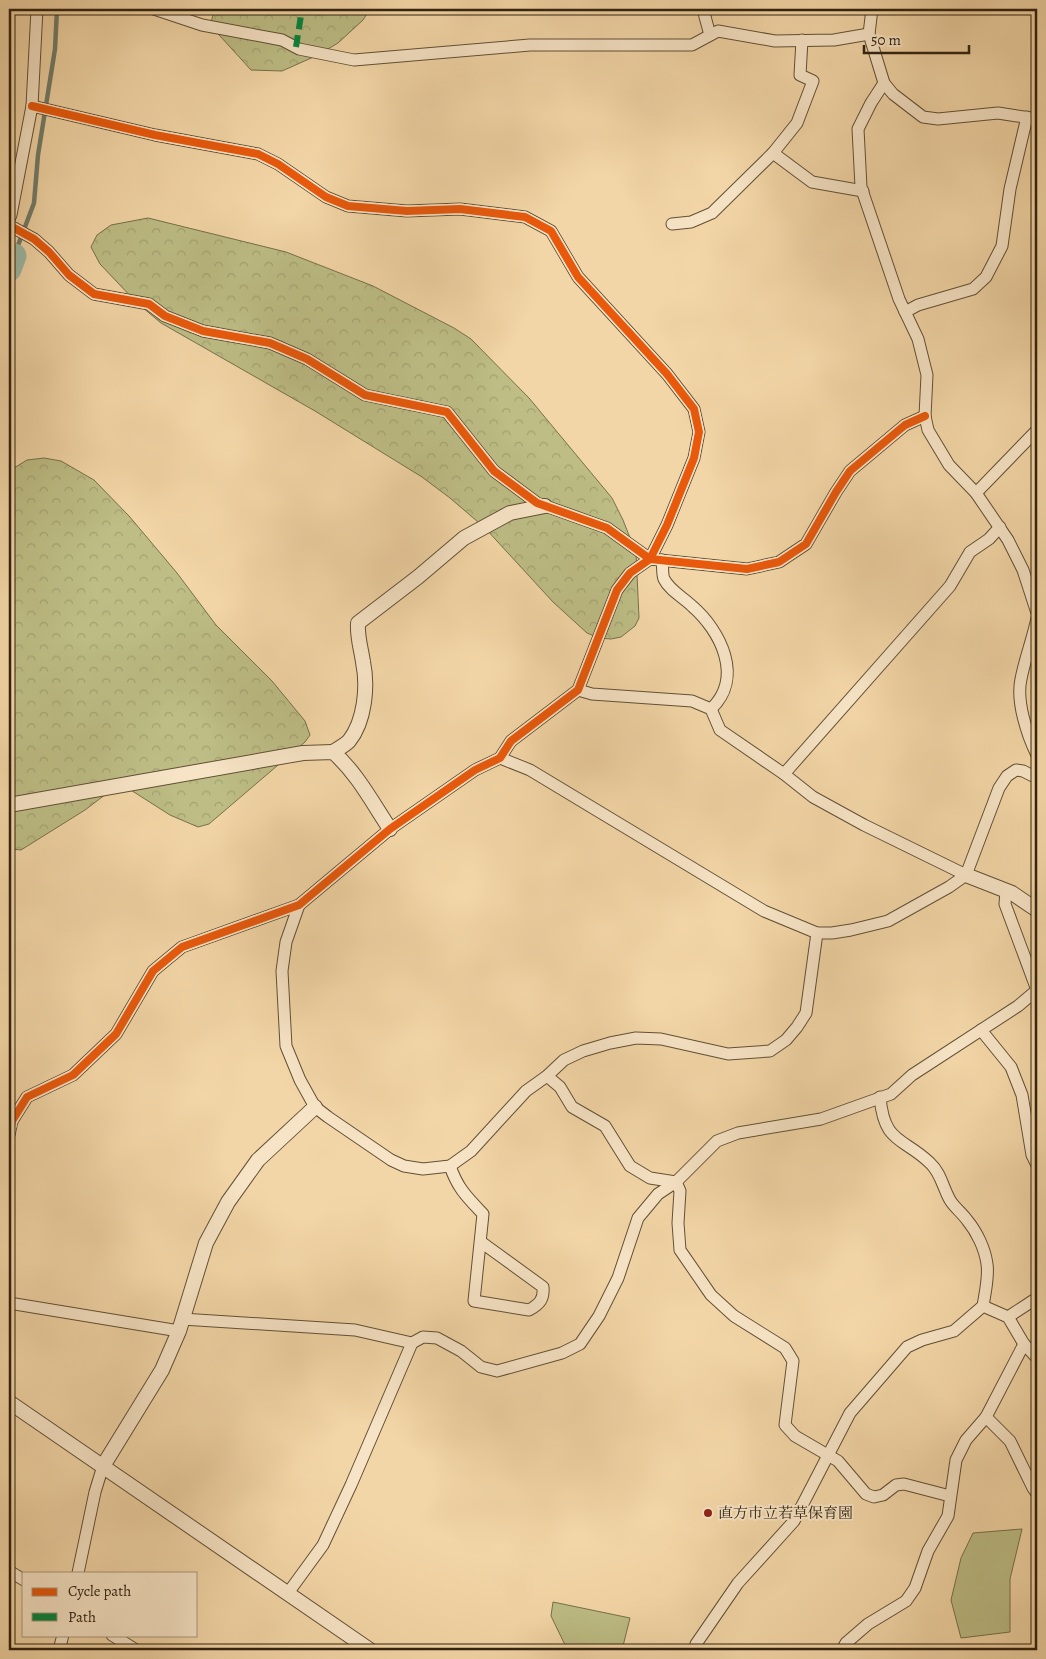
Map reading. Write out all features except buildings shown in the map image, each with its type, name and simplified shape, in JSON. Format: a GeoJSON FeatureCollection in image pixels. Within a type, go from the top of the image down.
{"type":"FeatureCollection","features":[{"type":"Feature","properties":{"kind":"street"},"geometry":{"type":"LineString","coordinates":[[9,219],[32,106],[38,9]]}},
{"type":"Feature","properties":{"kind":"street"},"geometry":{"type":"LineString","coordinates":[[154,9],[202,25],[282,40],[299,49],[354,60],[530,45],[692,45],[718,31],[775,41],[834,40],[869,34]]}},
{"type":"Feature","properties":{"kind":"street"},"geometry":{"type":"LineString","coordinates":[[706,9],[704,13],[710,35]]}},
{"type":"Feature","properties":{"kind":"street"},"geometry":{"type":"LineString","coordinates":[[872,9],[869,34],[884,83],[893,94],[923,117],[938,120],[998,113],[1032,118],[1010,189],[1002,246],[986,277],[973,289],[918,305],[905,312]]}},
{"type":"Feature","properties":{"kind":"street"},"geometry":{"type":"LineString","coordinates":[[672,224],[691,222],[712,213],[774,154],[797,123],[813,81],[800,75],[802,40]]}},
{"type":"Feature","properties":{"kind":"street"},"geometry":{"type":"LineString","coordinates":[[884,83],[858,129],[861,186],[899,299],[918,339],[927,375],[925,416],[928,430],[949,465],[976,493],[1000,528],[1023,570],[1037,613]]}},
{"type":"Feature","properties":{"kind":"street"},"geometry":{"type":"LineString","coordinates":[[9,1135],[12,1121],[27,1097],[73,1075],[109,1041],[116,1034],[153,971],[182,947],[299,905],[390,829],[475,770],[500,758],[511,741],[578,690],[617,590],[630,573],[650,559],[667,525],[694,458],[699,432],[694,409],[667,374],[578,277],[551,231],[525,217],[460,210],[406,211],[348,206],[326,197],[278,164],[258,154],[155,135],[32,106]]}},
{"type":"Feature","properties":{"kind":"street"},"geometry":{"type":"LineString","coordinates":[[774,154],[812,182],[863,191]]}},
{"type":"Feature","properties":{"kind":"street"},"geometry":{"type":"LineString","coordinates":[[9,228],[14,228],[34,238],[69,275],[94,294],[149,304],[165,316],[203,331],[270,343],[307,359],[365,395],[447,412],[494,471],[537,503],[607,528],[650,559],[747,569],[779,562],[806,544],[836,492],[850,472],[905,425],[925,416]]}},
{"type":"Feature","properties":{"kind":"street"},"geometry":{"type":"LineString","coordinates":[[976,493],[1037,430]]}},
{"type":"Feature","properties":{"kind":"street"},"geometry":{"type":"LineString","coordinates":[[9,805],[303,753],[333,752],[348,742],[359,722],[364,692],[364,663],[357,636],[358,623],[418,577],[464,538],[510,513],[545,506]]}},
{"type":"Feature","properties":{"kind":"street"},"geometry":{"type":"LineString","coordinates":[[784,774],[950,586],[970,552],[989,539],[1000,528]]}},
{"type":"Feature","properties":{"kind":"street"},"geometry":{"type":"LineString","coordinates":[[662,560],[664,579],[677,595],[692,605],[706,620],[721,644],[729,674],[721,700],[711,709]]}},
{"type":"Feature","properties":{"kind":"street"},"geometry":{"type":"LineString","coordinates":[[1037,618],[1034,646],[1020,681],[1021,711],[1037,755]]}},
{"type":"Feature","properties":{"kind":"street"},"geometry":{"type":"LineString","coordinates":[[578,690],[592,694],[692,701],[711,709],[720,730],[784,774],[813,797],[864,825],[966,875],[1006,891],[1037,910]]}},
{"type":"Feature","properties":{"kind":"street"},"geometry":{"type":"LineString","coordinates":[[333,752],[355,775],[390,829]]}},
{"type":"Feature","properties":{"kind":"street"},"geometry":{"type":"LineString","coordinates":[[500,758],[530,770],[764,911],[817,933],[852,930],[888,921],[949,887],[966,875],[991,807],[999,788],[1007,776],[1016,770],[1023,771],[1037,778]]}},
{"type":"Feature","properties":{"kind":"street"},"geometry":{"type":"LineString","coordinates":[[288,1593],[323,1545],[412,1343],[423,1336],[437,1338],[461,1351],[482,1367],[497,1372],[562,1352],[580,1344],[599,1316],[618,1278],[638,1218],[658,1194],[676,1182],[717,1141],[738,1133],[821,1119],[891,1094],[912,1075],[1018,1006],[1037,990],[1005,904],[1006,891]]}},
{"type":"Feature","properties":{"kind":"street"},"geometry":{"type":"LineString","coordinates":[[299,905],[286,942],[282,971],[286,1046],[300,1080],[315,1107],[391,1160],[404,1166],[423,1169],[450,1166],[471,1151],[526,1091],[547,1076],[564,1060],[583,1051],[636,1038],[662,1039],[728,1054],[770,1051],[786,1040],[806,1013],[817,933]]}},
{"type":"Feature","properties":{"kind":"street"},"geometry":{"type":"LineString","coordinates":[[981,1030],[1011,1067],[1022,1094],[1032,1155],[1037,1164]]}},
{"type":"Feature","properties":{"kind":"street"},"geometry":{"type":"LineString","coordinates":[[547,1076],[560,1087],[572,1107],[605,1126],[630,1166],[650,1178],[676,1182]]}},
{"type":"Feature","properties":{"kind":"street"},"geometry":{"type":"LineString","coordinates":[[695,1650],[696,1644],[738,1583],[794,1521],[850,1413],[907,1347],[922,1340],[954,1331],[983,1306],[987,1266],[980,1238],[968,1220],[950,1201],[932,1165],[919,1153],[903,1144],[891,1134],[882,1115],[880,1097]]}},
{"type":"Feature","properties":{"kind":"street"},"geometry":{"type":"LineString","coordinates":[[78,1572],[95,1492],[103,1466],[162,1370],[181,1325],[206,1243],[228,1202],[258,1160],[315,1107]]}},
{"type":"Feature","properties":{"kind":"street"},"geometry":{"type":"LineString","coordinates":[[450,1166],[456,1184],[464,1195],[484,1214],[474,1301],[529,1310],[539,1305],[544,1296],[543,1286],[481,1242]]}},
{"type":"Feature","properties":{"kind":"street"},"geometry":{"type":"LineString","coordinates":[[676,1182],[680,1192],[678,1223],[680,1250],[711,1296],[734,1316],[785,1348],[793,1361],[785,1425],[795,1436],[838,1461],[866,1494],[874,1497],[883,1495],[896,1485],[904,1484],[950,1496]]}},
{"type":"Feature","properties":{"kind":"street"},"geometry":{"type":"LineString","coordinates":[[1008,1317],[1037,1298]]}},
{"type":"Feature","properties":{"kind":"street"},"geometry":{"type":"LineString","coordinates":[[9,1303],[181,1325],[356,1330],[412,1343]]}},
{"type":"Feature","properties":{"kind":"street"},"geometry":{"type":"LineString","coordinates":[[983,1306],[1008,1317],[1024,1344],[1037,1358]]}},
{"type":"Feature","properties":{"kind":"street"},"geometry":{"type":"LineString","coordinates":[[842,1650],[846,1643],[868,1624],[906,1601],[914,1588],[928,1552],[948,1516],[956,1460],[966,1440],[986,1418],[1024,1344]]}},
{"type":"Feature","properties":{"kind":"street"},"geometry":{"type":"LineString","coordinates":[[9,1402],[370,1650]]}},
{"type":"Feature","properties":{"kind":"street"},"geometry":{"type":"LineString","coordinates":[[986,1418],[1010,1441],[1032,1488],[1037,1494]]}},
{"type":"Feature","properties":{"kind":"street"},"geometry":{"type":"LineString","coordinates":[[9,1571],[22,1579]]}},
{"type":"Feature","properties":{"kind":"street"},"geometry":{"type":"LineString","coordinates":[[58,1650],[63,1636]]}},
{"type":"Feature","properties":{"kind":"street"},"geometry":{"type":"LineString","coordinates":[[114,1636],[136,1650]]}},
{"type":"Feature","properties":{"kind":"green space"},"geometry":{"type":"Polygon","coordinates":[[[215,9],[370,9],[363,20],[338,43],[318,55],[282,71],[251,70],[210,25],[215,9]]]}},
{"type":"Feature","properties":{"kind":"green space"},"geometry":{"type":"Polygon","coordinates":[[[148,218],[286,252],[373,286],[454,328],[471,339],[529,398],[612,498],[636,553],[639,618],[635,626],[621,637],[611,639],[599,638],[587,633],[553,602],[485,528],[422,477],[315,411],[161,323],[136,302],[100,264],[91,247],[97,235],[111,225],[148,218]]]}},
{"type":"Feature","properties":{"kind":"green space"},"geometry":{"type":"Polygon","coordinates":[[[44,458],[61,461],[94,480],[129,516],[177,573],[216,625],[272,681],[305,721],[310,735],[305,742],[209,824],[198,827],[170,815],[126,787],[110,791],[85,810],[21,850],[12,849],[9,846],[9,471],[27,460],[44,458]]]}},
{"type":"Feature","properties":{"kind":"green space"},"geometry":{"type":"Polygon","coordinates":[[[1022,1529],[1010,1579],[1010,1632],[961,1638],[951,1600],[961,1558],[973,1533],[1022,1529]]]}},
{"type":"Feature","properties":{"kind":"green space"},"geometry":{"type":"Polygon","coordinates":[[[553,1602],[630,1618],[622,1650],[567,1649],[551,1616],[553,1602]]]}},
{"type":"Feature","properties":{"kind":"waterway"},"geometry":{"type":"LineString","coordinates":[[14,256],[34,203],[38,155],[55,49],[57,9]]}},
{"type":"Feature","properties":{"kind":"waterway"},"geometry":{"type":"LineString","coordinates":[[9,269],[14,256]]}},
{"type":"Feature","properties":{"kind":"marked path"},"geometry":{"type":"LineString","coordinates":[[296,47],[302,9]]}},
{"type":"Feature","properties":{"kind":"cycle path"},"geometry":{"type":"LineString","coordinates":[[9,1135],[12,1121],[27,1097],[73,1075],[116,1034],[153,971],[182,947],[299,905],[390,829],[475,770],[500,758],[511,741],[578,690],[617,590],[630,573],[650,559],[667,525],[694,458],[699,432],[694,409],[667,374],[578,277],[551,231],[525,217],[460,209],[407,211],[348,206],[326,197],[278,164],[258,154],[155,135],[32,106]]}},
{"type":"Feature","properties":{"kind":"cycle path"},"geometry":{"type":"LineString","coordinates":[[9,228],[14,228],[34,239],[49,252],[69,275],[94,294],[149,304],[165,316],[203,331],[270,343],[307,359],[365,395],[447,412],[494,471],[537,503],[607,528],[650,559],[747,569],[779,562],[806,544],[850,471],[905,425],[925,416]]}},
{"type":"Feature","properties":{"kind":"place","name":"直方市立若草保育園"},"geometry":{"type":"Point","coordinates":[708,1513]}}]}
